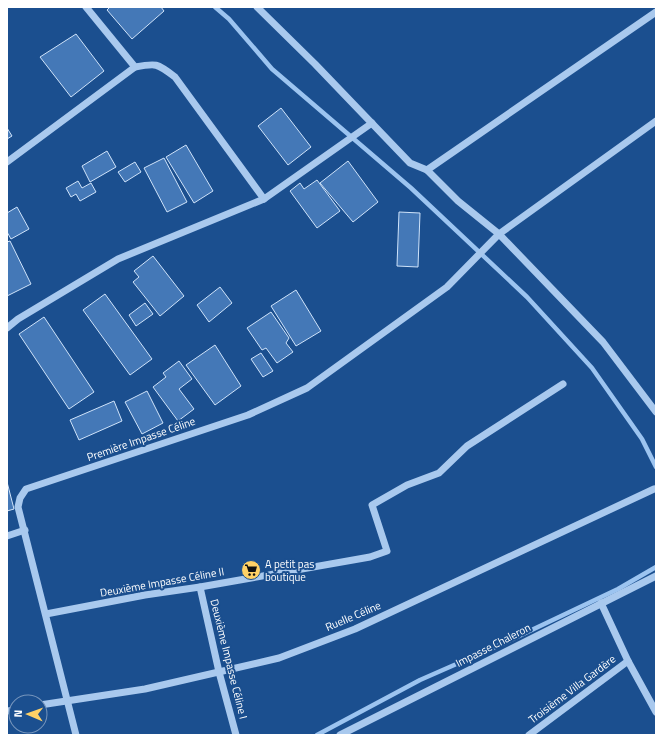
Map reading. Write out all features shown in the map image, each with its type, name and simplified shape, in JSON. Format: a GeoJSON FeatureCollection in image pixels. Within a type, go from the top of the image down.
{"type":"FeatureCollection","features":[{"type":"Feature","properties":{"kind":"street"},"geometry":{"type":"LineString","coordinates":[[86,7],[135,68]]}},
{"type":"Feature","properties":{"kind":"street"},"geometry":{"type":"LineString","coordinates":[[257,7],[410,163],[426,170],[458,201],[500,234],[603,342],[656,412]]}},
{"type":"Feature","properties":{"kind":"street"},"geometry":{"type":"LineString","coordinates":[[426,170],[656,12]]}},
{"type":"Feature","properties":{"kind":"street"},"geometry":{"type":"LineString","coordinates":[[7,162],[135,68],[154,64],[164,68],[175,77],[264,199]]}},
{"type":"Feature","properties":{"kind":"street","name":"Première Impasse Céline"},"geometry":{"type":"LineString","coordinates":[[76,735],[18,507],[20,498],[26,489],[248,415],[308,388],[447,287],[489,243],[500,234],[656,121]]}},
{"type":"Feature","properties":{"kind":"street"},"geometry":{"type":"LineString","coordinates":[[7,328],[118,259],[264,199],[372,123]]}},
{"type":"Feature","properties":{"kind":"street","name":"Deuxième Impasse Céline II"},"geometry":{"type":"LineString","coordinates":[[46,614],[145,594],[200,587],[370,557],[387,551],[372,505],[407,485],[439,473],[467,446],[563,384]]}},
{"type":"Feature","properties":{"kind":"street","name":"Ruelle Céline"},"geometry":{"type":"LineString","coordinates":[[48,704],[145,689],[279,658],[355,629],[654,489]]}},
{"type":"Feature","properties":{"kind":"street"},"geometry":{"type":"LineString","coordinates":[[7,536],[25,530]]}},
{"type":"Feature","properties":{"kind":"street","name":"Impasse Chaleron"},"geometry":{"type":"LineString","coordinates":[[340,735],[656,576]]}},
{"type":"Feature","properties":{"kind":"street","name":"Deuxième Impasse Céline I"},"geometry":{"type":"LineString","coordinates":[[200,587],[219,672],[236,735]]}},
{"type":"Feature","properties":{"kind":"street"},"geometry":{"type":"LineString","coordinates":[[601,603],[628,661],[656,712]]}},
{"type":"Feature","properties":{"kind":"street","name":"Troisième Villa Gardère"},"geometry":{"type":"LineString","coordinates":[[529,735],[628,661]]}},
{"type":"Feature","properties":{"kind":"building"},"geometry":{"type":"Polygon","coordinates":[[[110,7],[161,7],[164,11],[132,39],[107,10],[110,7]]]}},
{"type":"Feature","properties":{"kind":"building"},"geometry":{"type":"Polygon","coordinates":[[[76,34],[104,71],[71,97],[40,57],[76,34]]]}},
{"type":"Feature","properties":{"kind":"building"},"geometry":{"type":"Polygon","coordinates":[[[281,108],[311,147],[288,165],[258,126],[281,108]]]}},
{"type":"Feature","properties":{"kind":"building"},"geometry":{"type":"Polygon","coordinates":[[[7,128],[12,136],[7,139],[7,128]]]}},
{"type":"Feature","properties":{"kind":"building"},"geometry":{"type":"Polygon","coordinates":[[[186,145],[213,191],[194,203],[166,157],[186,145]]]}},
{"type":"Feature","properties":{"kind":"building"},"geometry":{"type":"Polygon","coordinates":[[[107,151],[116,167],[90,182],[82,166],[107,151]]]}},
{"type":"Feature","properties":{"kind":"building"},"geometry":{"type":"Polygon","coordinates":[[[164,158],[187,202],[167,212],[144,168],[164,158]]]}},
{"type":"Feature","properties":{"kind":"building"},"geometry":{"type":"Polygon","coordinates":[[[348,161],[378,202],[353,222],[320,183],[348,161]]]}},
{"type":"Feature","properties":{"kind":"building"},"geometry":{"type":"Polygon","coordinates":[[[135,162],[141,172],[125,182],[118,172],[135,162]]]}},
{"type":"Feature","properties":{"kind":"building"},"geometry":{"type":"Polygon","coordinates":[[[317,180],[340,211],[317,228],[290,191],[300,183],[304,189],[317,180]]]}},
{"type":"Feature","properties":{"kind":"building"},"geometry":{"type":"Polygon","coordinates":[[[78,181],[82,188],[91,183],[96,192],[80,201],[76,194],[71,197],[66,188],[78,181]]]}},
{"type":"Feature","properties":{"kind":"building"},"geometry":{"type":"Polygon","coordinates":[[[17,207],[29,229],[11,239],[7,232],[7,213],[17,207]]]}},
{"type":"Feature","properties":{"kind":"building"},"geometry":{"type":"Polygon","coordinates":[[[399,212],[420,213],[418,267],[397,266],[399,212]]]}},
{"type":"Feature","properties":{"kind":"building"},"geometry":{"type":"Polygon","coordinates":[[[10,241],[31,284],[7,296],[7,242],[10,241]]]}},
{"type":"Feature","properties":{"kind":"building"},"geometry":{"type":"Polygon","coordinates":[[[153,256],[184,296],[160,316],[133,282],[139,277],[134,271],[153,256]]]}},
{"type":"Feature","properties":{"kind":"building"},"geometry":{"type":"Polygon","coordinates":[[[220,287],[232,303],[209,322],[197,305],[220,287]]]}},
{"type":"Feature","properties":{"kind":"building"},"geometry":{"type":"Polygon","coordinates":[[[296,290],[321,331],[296,346],[271,306],[296,290]]]}},
{"type":"Feature","properties":{"kind":"building"},"geometry":{"type":"Polygon","coordinates":[[[105,294],[152,359],[130,375],[83,310],[105,294]]]}},
{"type":"Feature","properties":{"kind":"building"},"geometry":{"type":"Polygon","coordinates":[[[145,303],[153,314],[136,326],[129,315],[145,303]]]}},
{"type":"Feature","properties":{"kind":"building"},"geometry":{"type":"Polygon","coordinates":[[[271,312],[289,338],[286,343],[293,352],[277,363],[266,348],[262,350],[247,328],[271,312]]]}},
{"type":"Feature","properties":{"kind":"building"},"geometry":{"type":"Polygon","coordinates":[[[44,317],[94,392],[69,409],[19,334],[44,317]]]}},
{"type":"Feature","properties":{"kind":"building"},"geometry":{"type":"Polygon","coordinates":[[[215,345],[241,386],[215,405],[186,365],[215,345]]]}},
{"type":"Feature","properties":{"kind":"building"},"geometry":{"type":"Polygon","coordinates":[[[261,353],[273,371],[263,377],[251,359],[261,353]]]}},
{"type":"Feature","properties":{"kind":"building"},"geometry":{"type":"Polygon","coordinates":[[[179,361],[192,379],[179,389],[194,409],[178,421],[153,387],[166,377],[163,373],[179,361]]]}},
{"type":"Feature","properties":{"kind":"building"},"geometry":{"type":"Polygon","coordinates":[[[147,391],[163,423],[142,434],[125,402],[147,391]]]}},
{"type":"Feature","properties":{"kind":"building"},"geometry":{"type":"Polygon","coordinates":[[[114,401],[122,421],[79,440],[70,420],[114,401]]]}},
{"type":"Feature","properties":{"kind":"building"},"geometry":{"type":"Polygon","coordinates":[[[7,482],[14,509],[7,511],[7,482]]]}},
{"type":"Feature","properties":{"kind":"waterway"},"geometry":{"type":"LineString","coordinates":[[215,7],[229,19],[272,69],[411,188],[527,297],[592,368],[642,439],[656,467]]}},
{"type":"Feature","properties":{"kind":"waterway"},"geometry":{"type":"LineString","coordinates":[[317,735],[420,680],[502,644],[618,589],[656,567]]}},
{"type":"Feature","properties":{"kind":"place","name":"A petit pas boutique"},"geometry":{"type":"Point","coordinates":[251,570]}}]}
